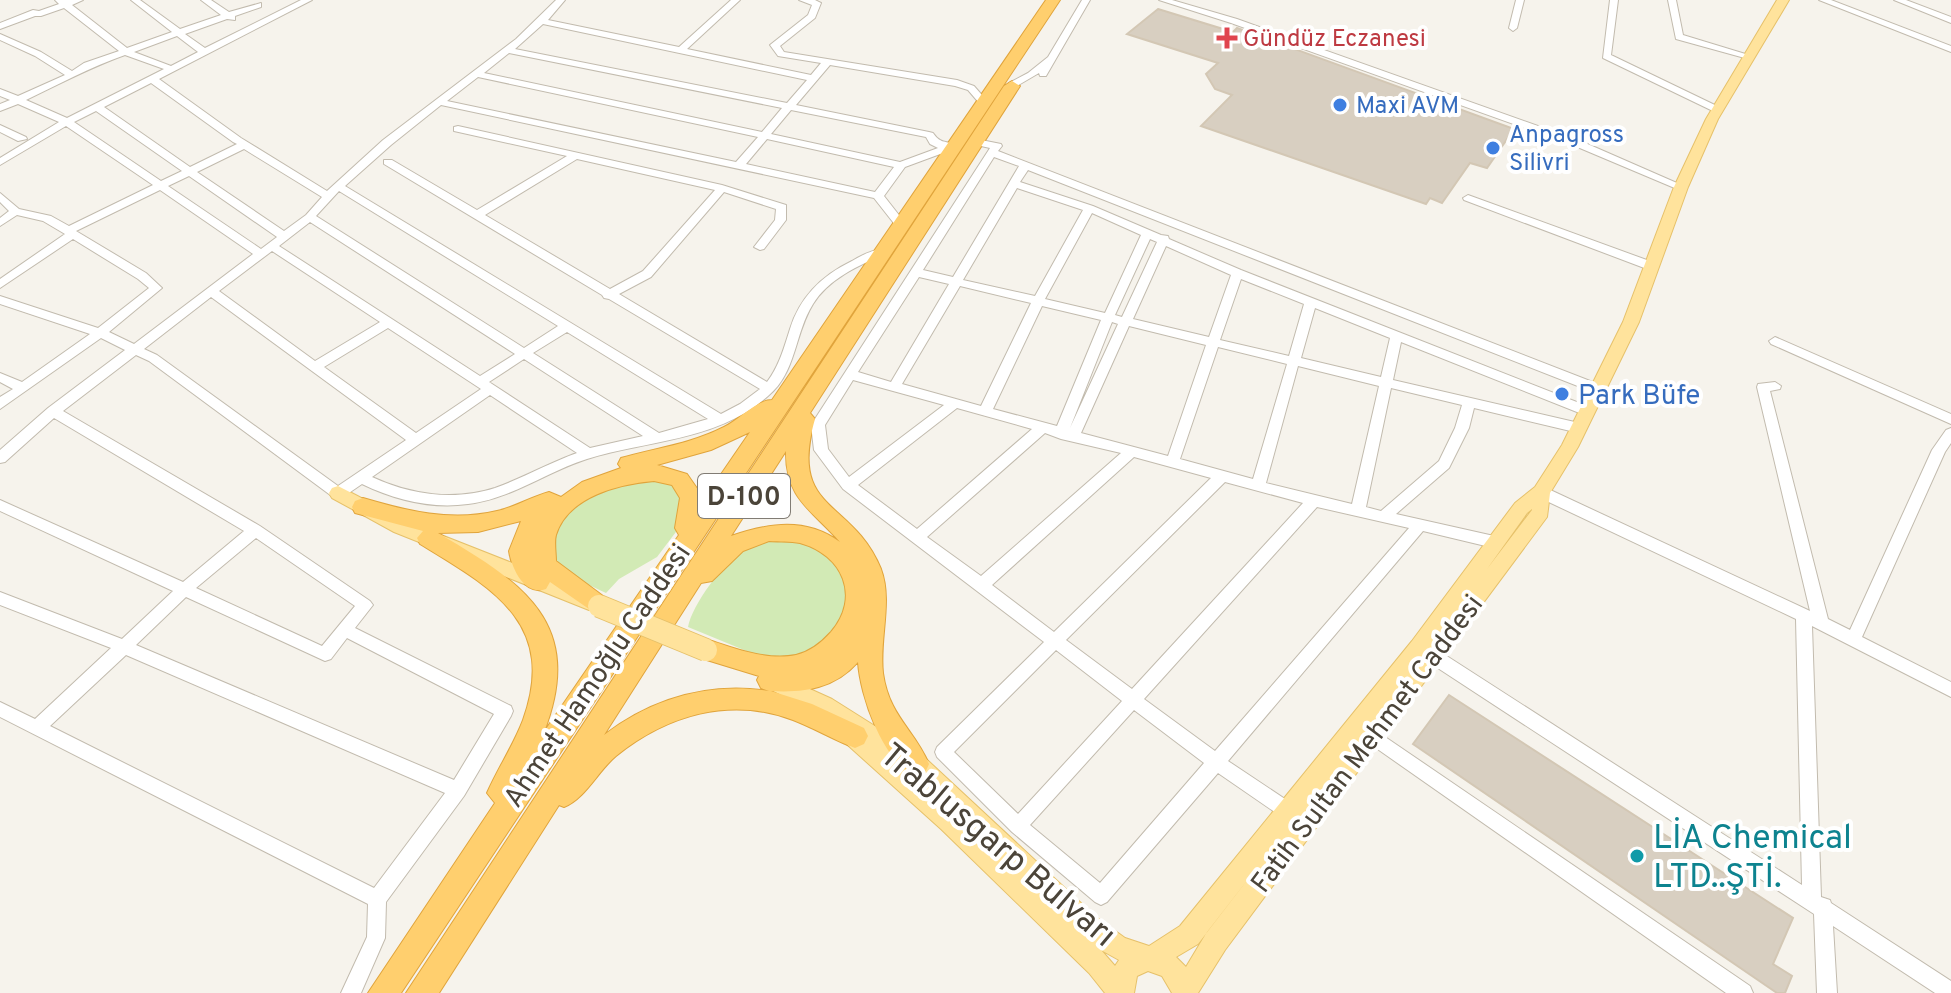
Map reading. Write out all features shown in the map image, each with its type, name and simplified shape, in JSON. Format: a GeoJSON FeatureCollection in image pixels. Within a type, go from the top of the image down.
{"type":"FeatureCollection","features":[{"type":"Feature","properties":{"kind":"highway","name":"Ahmet Hamoğlu Caddesi"},"geometry":{"type":"LineString","coordinates":[[831,367],[883,251],[900,224],[967,147],[983,102],[1053,0]]}},
{"type":"Feature","properties":{"kind":"highway","name":"Ahmet Hamoğlu Caddesi"},"geometry":{"type":"LineString","coordinates":[[383,993],[438,910],[831,367],[967,147],[1069,0]]}},
{"type":"Feature","properties":{"kind":"highway"},"geometry":{"type":"LineString","coordinates":[[363,507],[431,525],[465,526],[514,514],[619,467],[696,448],[729,436],[831,367]]}},
{"type":"Feature","properties":{"kind":"highway"},"geometry":{"type":"LineString","coordinates":[[831,367],[797,439],[794,463],[810,499],[849,539],[869,567],[873,607],[868,662],[871,685],[891,735],[916,764]]}},
{"type":"Feature","properties":{"kind":"highway"},"geometry":{"type":"LineString","coordinates":[[599,606],[544,565],[541,543],[545,532],[560,510],[598,485],[642,472],[668,473],[688,487],[695,502],[651,614]]}},
{"type":"Feature","properties":{"kind":"highway"},"geometry":{"type":"LineString","coordinates":[[538,582],[522,566],[519,557],[522,545],[535,519],[567,489]]}},
{"type":"Feature","properties":{"kind":"highway"},"geometry":{"type":"LineString","coordinates":[[651,614],[724,553],[752,537],[778,530],[795,531],[821,540],[843,555],[858,589],[856,614],[840,641],[819,657],[789,667],[765,666],[706,650]]}},
{"type":"Feature","properties":{"kind":"highway"},"geometry":{"type":"LineString","coordinates":[[428,538],[485,574],[523,606],[538,632],[545,668],[542,708],[528,744],[438,910]]}},
{"type":"Feature","properties":{"kind":"highway"},"geometry":{"type":"LineString","coordinates":[[770,680],[806,682],[835,669],[864,632],[873,607]]}},
{"type":"Feature","properties":{"kind":"highway","name":"Ahmet Hamoğlu Caddesi"},"geometry":{"type":"LineString","coordinates":[[421,993],[469,919],[651,614]]}},
{"type":"Feature","properties":{"kind":"highway"},"geometry":{"type":"LineString","coordinates":[[469,919],[577,776],[607,745],[651,718],[700,701],[745,698],[797,710],[855,736]]}},
{"type":"Feature","properties":{"kind":"main road","name":"Fatih Sultan Mehmet Caddesi"},"geometry":{"type":"LineString","coordinates":[[1184,993],[1297,817],[1426,652],[1503,547],[1541,512],[1541,492],[1579,428],[1631,322],[1681,187],[1718,110],[1783,0]]}},
{"type":"Feature","properties":{"kind":"main road","name":"Trablusgarp Bulvarı"},"geometry":{"type":"LineString","coordinates":[[338,493],[428,538],[706,650],[825,706],[916,764],[1088,925],[1117,947],[1163,961],[1178,974],[1184,993]]}},
{"type":"Feature","properties":{"kind":"main road","name":"Fatih Sultan Mehmet Caddesi"},"geometry":{"type":"LineString","coordinates":[[1121,993],[1126,970],[1138,960],[1150,958],[1189,935],[1372,736],[1426,652]]}},
{"type":"Feature","properties":{"kind":"main road","name":"Trablusgarp Bulvarı"},"geometry":{"type":"LineString","coordinates":[[770,680],[855,736],[1098,964],[1121,993]]}},
{"type":"Feature","properties":{"kind":"street"},"geometry":{"type":"LineString","coordinates":[[0,26],[62,2],[79,0]]}},
{"type":"Feature","properties":{"kind":"street"},"geometry":{"type":"LineString","coordinates":[[135,0],[204,52]]}},
{"type":"Feature","properties":{"kind":"street"},"geometry":{"type":"LineString","coordinates":[[205,0],[227,16],[252,28]]}},
{"type":"Feature","properties":{"kind":"street"},"geometry":{"type":"LineString","coordinates":[[0,162],[67,122],[308,0]]}},
{"type":"Feature","properties":{"kind":"street"},"geometry":{"type":"LineString","coordinates":[[0,458],[53,411],[310,217],[338,186],[507,50],[561,0]]}},
{"type":"Feature","properties":{"kind":"street"},"geometry":{"type":"LineString","coordinates":[[681,50],[736,0]]}},
{"type":"Feature","properties":{"kind":"street"},"geometry":{"type":"LineString","coordinates":[[803,0],[817,3],[812,16],[775,45],[781,54],[957,83],[971,88],[983,102]]}},
{"type":"Feature","properties":{"kind":"street"},"geometry":{"type":"LineString","coordinates":[[1043,74],[1086,0]]}},
{"type":"Feature","properties":{"kind":"street"},"geometry":{"type":"LineString","coordinates":[[1163,0],[1234,21],[1579,144],[1681,187]]}},
{"type":"Feature","properties":{"kind":"street"},"geometry":{"type":"LineString","coordinates":[[1513,28],[1520,0]]}},
{"type":"Feature","properties":{"kind":"street"},"geometry":{"type":"LineString","coordinates":[[1614,0],[1606,56],[1718,110]]}},
{"type":"Feature","properties":{"kind":"street"},"geometry":{"type":"LineString","coordinates":[[1672,0],[1679,37],[1749,58]]}},
{"type":"Feature","properties":{"kind":"street"},"geometry":{"type":"LineString","coordinates":[[1823,0],[1951,49]]}},
{"type":"Feature","properties":{"kind":"street"},"geometry":{"type":"LineString","coordinates":[[1898,0],[1951,20]]}},
{"type":"Feature","properties":{"kind":"street"},"geometry":{"type":"LineString","coordinates":[[62,2],[127,52],[171,69]]}},
{"type":"Feature","properties":{"kind":"street"},"geometry":{"type":"LineString","coordinates":[[0,108],[87,65],[258,5]]}},
{"type":"Feature","properties":{"kind":"street"},"geometry":{"type":"LineString","coordinates":[[541,21],[812,78]]}},
{"type":"Feature","properties":{"kind":"street"},"geometry":{"type":"LineString","coordinates":[[0,37],[38,54],[72,75]]}},
{"type":"Feature","properties":{"kind":"street"},"geometry":{"type":"LineString","coordinates":[[1012,85],[1042,67],[1057,48]]}},
{"type":"Feature","properties":{"kind":"street"},"geometry":{"type":"LineString","coordinates":[[507,50],[929,135],[934,142],[967,147],[1025,165],[1598,389]]}},
{"type":"Feature","properties":{"kind":"street"},"geometry":{"type":"LineString","coordinates":[[739,166],[827,62]]}},
{"type":"Feature","properties":{"kind":"street"},"geometry":{"type":"LineString","coordinates":[[476,74],[901,165],[967,147]]}},
{"type":"Feature","properties":{"kind":"street"},"geometry":{"type":"LineString","coordinates":[[152,79],[327,196]]}},
{"type":"Feature","properties":{"kind":"street"},"geometry":{"type":"LineString","coordinates":[[0,92],[67,122],[160,186],[388,323],[589,454]]}},
{"type":"Feature","properties":{"kind":"street"},"geometry":{"type":"LineString","coordinates":[[440,102],[878,196],[900,224]]}},
{"type":"Feature","properties":{"kind":"street"},"geometry":{"type":"LineString","coordinates":[[97,107],[285,237]]}},
{"type":"Feature","properties":{"kind":"street"},"geometry":{"type":"LineString","coordinates":[[0,128],[22,139]]}},
{"type":"Feature","properties":{"kind":"street"},"geometry":{"type":"LineString","coordinates":[[458,129],[722,188],[782,207],[780,220],[760,247]]}},
{"type":"Feature","properties":{"kind":"street"},"geometry":{"type":"LineString","coordinates":[[0,284],[70,232],[245,144]]}},
{"type":"Feature","properties":{"kind":"street"},"geometry":{"type":"LineString","coordinates":[[967,147],[915,272],[831,367],[818,425],[821,450],[848,485],[1216,762],[1297,817]]}},
{"type":"Feature","properties":{"kind":"street"},"geometry":{"type":"LineString","coordinates":[[477,215],[573,157]]}},
{"type":"Feature","properties":{"kind":"street"},"geometry":{"type":"LineString","coordinates":[[388,162],[768,388]]}},
{"type":"Feature","properties":{"kind":"street"},"geometry":{"type":"LineString","coordinates":[[878,196],[901,165]]}},
{"type":"Feature","properties":{"kind":"street"},"geometry":{"type":"LineString","coordinates":[[894,388],[1025,165]]}},
{"type":"Feature","properties":{"kind":"street"},"geometry":{"type":"LineString","coordinates":[[1015,184],[1089,208],[1310,303],[1587,411]]}},
{"type":"Feature","properties":{"kind":"street"},"geometry":{"type":"LineString","coordinates":[[338,186],[720,420]]}},
{"type":"Feature","properties":{"kind":"street"},"geometry":{"type":"LineString","coordinates":[[608,295],[647,274],[722,188]]}},
{"type":"Feature","properties":{"kind":"street"},"geometry":{"type":"LineString","coordinates":[[0,196],[15,211],[47,218],[142,276],[156,288],[100,333],[0,404]]}},
{"type":"Feature","properties":{"kind":"street"},"geometry":{"type":"LineString","coordinates":[[1468,198],[1651,266]]}},
{"type":"Feature","properties":{"kind":"street"},"geometry":{"type":"LineString","coordinates":[[985,412],[1038,301],[1089,208]]}},
{"type":"Feature","properties":{"kind":"street"},"geometry":{"type":"LineString","coordinates":[[0,223],[15,211]]}},
{"type":"Feature","properties":{"kind":"street"},"geometry":{"type":"LineString","coordinates":[[310,217],[658,439]]}},
{"type":"Feature","properties":{"kind":"street"},"geometry":{"type":"LineString","coordinates":[[1067,435],[1108,318],[1148,232]]}},
{"type":"Feature","properties":{"kind":"street"},"geometry":{"type":"LineString","coordinates":[[1067,435],[1164,238]]}},
{"type":"Feature","properties":{"kind":"street"},"geometry":{"type":"LineString","coordinates":[[362,478],[390,492],[412,498],[470,499],[512,486],[589,454],[658,439],[720,420],[752,403],[788,362],[800,317],[814,294],[834,275],[883,251]]}},
{"type":"Feature","properties":{"kind":"street"},"geometry":{"type":"LineString","coordinates":[[915,272],[1579,428]]}},
{"type":"Feature","properties":{"kind":"street"},"geometry":{"type":"LineString","coordinates":[[1172,463],[1237,273]]}},
{"type":"Feature","properties":{"kind":"street"},"geometry":{"type":"LineString","coordinates":[[212,292],[416,440]]}},
{"type":"Feature","properties":{"kind":"street"},"geometry":{"type":"LineString","coordinates":[[0,300],[100,333],[153,358],[338,493],[416,440],[524,354],[568,325]]}},
{"type":"Feature","properties":{"kind":"street"},"geometry":{"type":"LineString","coordinates":[[1258,486],[1310,303]]}},
{"type":"Feature","properties":{"kind":"street"},"geometry":{"type":"LineString","coordinates":[[316,366],[388,323]]}},
{"type":"Feature","properties":{"kind":"street"},"geometry":{"type":"LineString","coordinates":[[1358,510],[1396,338]]}},
{"type":"Feature","properties":{"kind":"street"},"geometry":{"type":"LineString","coordinates":[[1775,341],[1951,419]]}},
{"type":"Feature","properties":{"kind":"street"},"geometry":{"type":"LineString","coordinates":[[831,367],[894,388],[1067,435],[1314,501],[1503,547]]}},
{"type":"Feature","properties":{"kind":"street"},"geometry":{"type":"LineString","coordinates":[[0,377],[22,388]]}},
{"type":"Feature","properties":{"kind":"street"},"geometry":{"type":"LineString","coordinates":[[1775,386],[1763,387],[1821,623]]}},
{"type":"Feature","properties":{"kind":"street"},"geometry":{"type":"LineString","coordinates":[[1384,516],[1444,464],[1462,428],[1469,403]]}},
{"type":"Feature","properties":{"kind":"street"},"geometry":{"type":"LineString","coordinates":[[848,485],[954,404]]}},
{"type":"Feature","properties":{"kind":"street"},"geometry":{"type":"LineString","coordinates":[[0,505],[325,654],[365,605],[255,530],[53,411]]}},
{"type":"Feature","properties":{"kind":"street"},"geometry":{"type":"LineString","coordinates":[[917,537],[1042,428]]}},
{"type":"Feature","properties":{"kind":"street"},"geometry":{"type":"LineString","coordinates":[[1853,640],[1939,450],[1951,433]]}},
{"type":"Feature","properties":{"kind":"street"},"geometry":{"type":"LineString","coordinates":[[981,585],[1131,452]]}},
{"type":"Feature","properties":{"kind":"street"},"geometry":{"type":"LineString","coordinates":[[1222,476],[943,752],[1018,826],[1101,896],[1419,526]]}},
{"type":"Feature","properties":{"kind":"street"},"geometry":{"type":"LineString","coordinates":[[1541,492],[1821,623],[1951,690]]}},
{"type":"Feature","properties":{"kind":"street"},"geometry":{"type":"LineString","coordinates":[[1018,826],[1314,501]]}},
{"type":"Feature","properties":{"kind":"street"},"geometry":{"type":"LineString","coordinates":[[37,728],[184,590],[255,530]]}},
{"type":"Feature","properties":{"kind":"street"},"geometry":{"type":"LineString","coordinates":[[0,598],[125,647],[458,790]]}},
{"type":"Feature","properties":{"kind":"street"},"geometry":{"type":"LineString","coordinates":[[1804,615],[1818,904],[1827,993]]}},
{"type":"Feature","properties":{"kind":"street"},"geometry":{"type":"LineString","coordinates":[[345,630],[505,711],[458,790],[377,899],[376,938],[351,993]]}},
{"type":"Feature","properties":{"kind":"street"},"geometry":{"type":"LineString","coordinates":[[1426,652],[1951,992]]}},
{"type":"Feature","properties":{"kind":"street"},"geometry":{"type":"LineString","coordinates":[[0,709],[377,899]]}},
{"type":"Feature","properties":{"kind":"street"},"geometry":{"type":"LineString","coordinates":[[1372,736],[1743,993]]}},
{"type":"Feature","properties":{"kind":"green space"},"geometry":{"type":"Polygon","coordinates":[[[627,478],[678,481],[691,512],[657,557],[619,579],[606,593],[568,572],[551,552],[557,525],[568,510],[627,478]]]}},
{"type":"Feature","properties":{"kind":"green space"},"geometry":{"type":"Polygon","coordinates":[[[772,534],[825,546],[855,601],[816,655],[768,660],[688,627],[702,596],[727,564],[743,549],[772,534]]]}},
{"type":"Feature","properties":{"kind":"building","name":"Maxi AVM"},"geometry":{"type":"Polygon","coordinates":[[[1158,9],[1233,32],[1237,28],[1514,129],[1487,168],[1470,163],[1442,203],[1430,198],[1426,204],[1201,126],[1232,95],[1215,89],[1206,74],[1218,63],[1127,34],[1158,9]]]}},
{"type":"Feature","properties":{"kind":"building","name":"LİA Chemical LTD..ŞTİ."},"geometry":{"type":"Polygon","coordinates":[[[1449,695],[1793,918],[1773,964],[1792,976],[1785,993],[1777,993],[1413,744],[1449,695]]]}},
{"type":"Feature","properties":{"kind":"place","name":"Gündüz Eczanesi"},"geometry":{"type":"Point","coordinates":[1227,38]}},
{"type":"Feature","properties":{"kind":"place","name":"Maxi AVM"},"geometry":{"type":"Point","coordinates":[1340,105]}},
{"type":"Feature","properties":{"kind":"place","name":"Anpagross Silivri"},"geometry":{"type":"Point","coordinates":[1493,148]}},
{"type":"Feature","properties":{"kind":"place","name":"Park Büfe"},"geometry":{"type":"Point","coordinates":[1562,394]}},
{"type":"Feature","properties":{"kind":"place","name":"LİA Chemical LTD..ŞTİ."},"geometry":{"type":"Point","coordinates":[1637,856]}}]}
